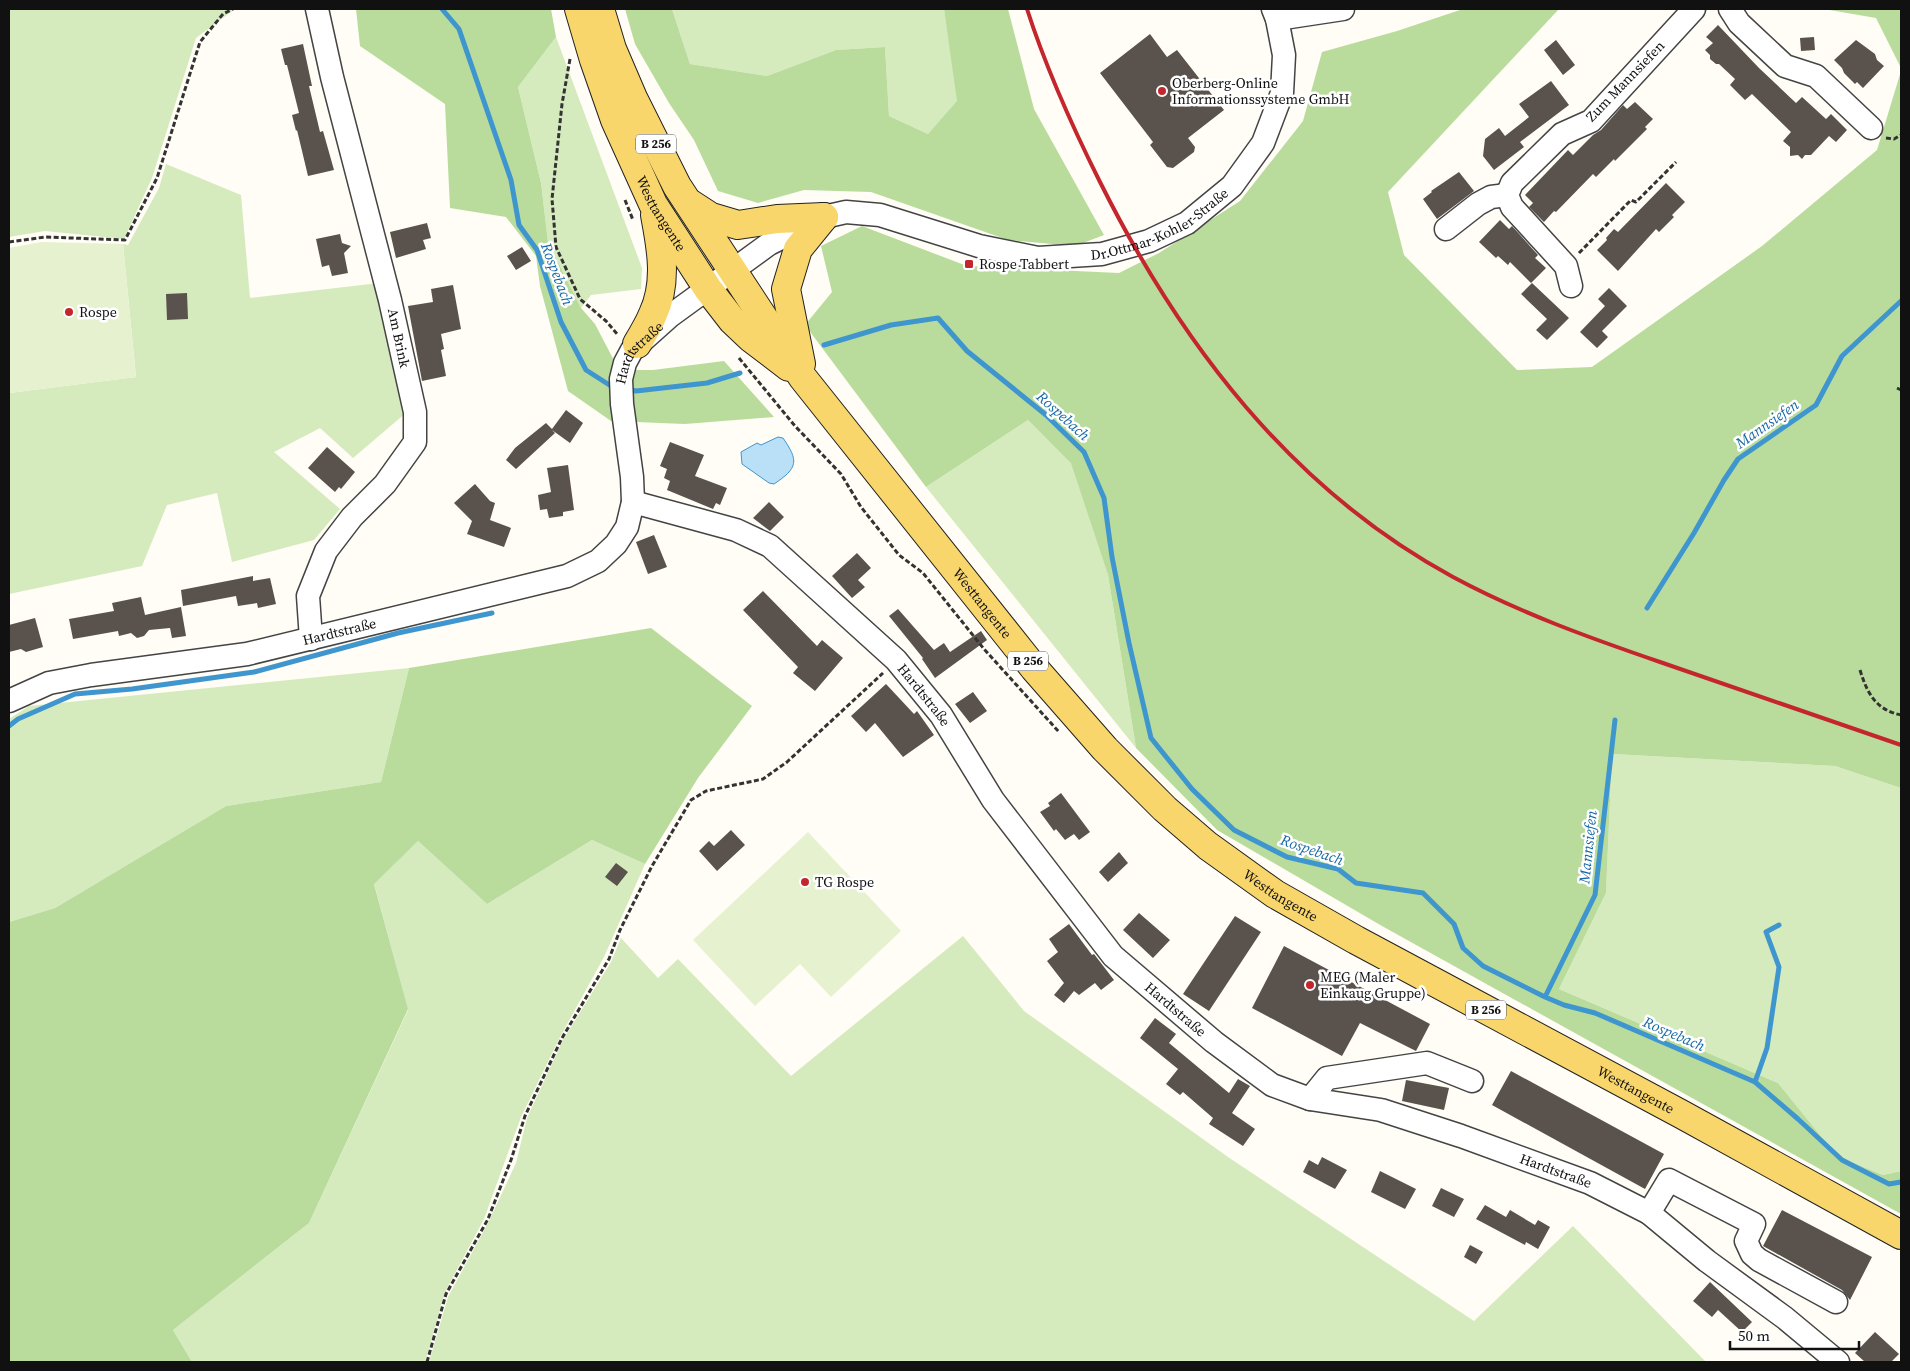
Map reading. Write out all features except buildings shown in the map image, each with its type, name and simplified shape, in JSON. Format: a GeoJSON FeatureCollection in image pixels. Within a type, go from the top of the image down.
{"type":"FeatureCollection","features":[{"type":"Feature","properties":{"kind":"main road","name":"Westtangente"},"geometry":{"type":"LineString","coordinates":[[579,9],[615,120],[653,204],[708,289],[732,320],[750,338],[803,378]]}},
{"type":"Feature","properties":{"kind":"main road","name":"Westtangente"},"geometry":{"type":"LineString","coordinates":[[600,9],[612,49],[633,98],[687,202],[755,302],[803,378],[1034,668],[1105,749],[1165,809],[1208,846],[1275,894],[1356,940],[1901,1235]]}},
{"type":"Feature","properties":{"kind":"main road"},"geometry":{"type":"LineString","coordinates":[[687,202],[711,218],[738,225],[777,219],[824,217]]}},
{"type":"Feature","properties":{"kind":"main road","name":"B 256"},"geometry":{"type":"LineString","coordinates":[[634,347],[654,312],[662,278],[662,248],[653,204]]}},
{"type":"Feature","properties":{"kind":"main road","name":"B 256"},"geometry":{"type":"LineString","coordinates":[[803,378],[786,289],[798,249],[824,217]]}},
{"type":"Feature","properties":{"kind":"street","name":"Am Brink"},"geometry":{"type":"LineString","coordinates":[[311,639],[308,596],[326,551],[352,516],[384,484],[415,442],[415,412],[390,300],[332,77],[318,9]]}},
{"type":"Feature","properties":{"kind":"street"},"geometry":{"type":"LineString","coordinates":[[1275,14],[1343,9]]}},
{"type":"Feature","properties":{"kind":"street","name":"Zum Mannsiefen"},"geometry":{"type":"LineString","coordinates":[[1508,196],[1512,183],[1562,134],[1591,121],[1694,9]]}},
{"type":"Feature","properties":{"kind":"street"},"geometry":{"type":"LineString","coordinates":[[1730,9],[1739,23],[1786,66],[1816,76],[1871,128]]}},
{"type":"Feature","properties":{"kind":"street","name":"Dr.Ottmar-Kohler-Straße"},"geometry":{"type":"LineString","coordinates":[[708,289],[769,244],[824,217],[846,212],[880,214],[979,246],[1038,258],[1102,254],[1149,241],[1188,223],[1232,186],[1263,143],[1282,93],[1284,55],[1275,14]]}},
{"type":"Feature","properties":{"kind":"street"},"geometry":{"type":"LineString","coordinates":[[1446,229],[1478,204],[1491,197],[1508,196],[1512,207],[1569,276]]}},
{"type":"Feature","properties":{"kind":"street","name":"Hardtstraße"},"geometry":{"type":"LineString","coordinates":[[9,701],[49,683],[247,654],[311,639],[567,576],[598,561],[616,544],[626,527],[633,502],[632,477],[622,404],[622,379],[625,363],[634,347],[670,316],[708,289]]}},
{"type":"Feature","properties":{"kind":"street","name":"Hardtstraße"},"geometry":{"type":"LineString","coordinates":[[633,502],[736,530],[770,546],[896,660],[941,715],[994,800],[1113,956],[1214,1042],[1272,1085],[1310,1099],[1381,1110],[1461,1136],[1590,1183],[1649,1213],[1707,1261],[1785,1318],[1838,1362]]}},
{"type":"Feature","properties":{"kind":"street"},"geometry":{"type":"LineString","coordinates":[[1310,1099],[1326,1078],[1427,1063],[1472,1081]]}},
{"type":"Feature","properties":{"kind":"street"},"geometry":{"type":"LineString","coordinates":[[1649,1213],[1669,1180],[1754,1224],[1746,1241],[1752,1254],[1759,1260],[1836,1302]]}},
{"type":"Feature","properties":{"kind":"path"},"geometry":{"type":"LineString","coordinates":[[9,242],[45,237],[125,240],[157,178],[200,42],[223,14],[233,9]]}},
{"type":"Feature","properties":{"kind":"path"},"geometry":{"type":"LineString","coordinates":[[570,56],[562,104],[552,199],[556,247],[580,299],[634,347]]}},
{"type":"Feature","properties":{"kind":"path"},"geometry":{"type":"LineString","coordinates":[[1569,276],[1631,200],[1636,202],[1676,162]]}},
{"type":"Feature","properties":{"kind":"path"},"geometry":{"type":"LineString","coordinates":[[733,351],[794,426],[841,474],[861,506],[899,554],[923,573],[984,649],[1061,734]]}},
{"type":"Feature","properties":{"kind":"path"},"geometry":{"type":"LineString","coordinates":[[1897,388],[1901,390]]}},
{"type":"Feature","properties":{"kind":"path"},"geometry":{"type":"LineString","coordinates":[[427,1362],[446,1294],[488,1218],[526,1116],[558,1046],[609,959],[620,930],[652,866],[691,800],[706,791],[763,779],[787,762],[896,660]]}},
{"type":"Feature","properties":{"kind":"path"},"geometry":{"type":"LineString","coordinates":[[1860,670],[1866,689],[1874,699],[1882,707],[1901,715]]}},
{"type":"Feature","properties":{"kind":"green space"},"geometry":{"type":"Polygon","coordinates":[[[9,9],[235,9],[196,38],[152,178],[124,239],[45,231],[9,237],[9,9]]]}},
{"type":"Feature","properties":{"kind":"green space"},"geometry":{"type":"Polygon","coordinates":[[[356,9],[551,9],[556,37],[518,87],[541,183],[548,242],[581,308],[595,324],[619,370],[653,370],[724,361],[774,417],[685,424],[611,421],[568,391],[540,286],[536,256],[506,217],[450,208],[445,104],[360,46],[356,9]]]}},
{"type":"Feature","properties":{"kind":"green space"},"geometry":{"type":"Polygon","coordinates":[[[625,9],[672,9],[690,64],[767,76],[836,50],[885,47],[889,116],[928,134],[957,101],[944,9],[1008,9],[1034,109],[1104,235],[1075,246],[1008,240],[871,192],[804,190],[758,203],[718,191],[694,140],[669,103],[635,44],[625,9]]]}},
{"type":"Feature","properties":{"kind":"green space"},"geometry":{"type":"Polygon","coordinates":[[[672,9],[944,9],[958,101],[928,134],[889,116],[885,47],[836,50],[767,76],[690,64],[672,9]]]}},
{"type":"Feature","properties":{"kind":"green space"},"geometry":{"type":"Polygon","coordinates":[[[1463,9],[1559,9],[1388,192],[1404,255],[1517,370],[1592,367],[1762,246],[1877,150],[1901,71],[1901,788],[1835,766],[1612,754],[1606,893],[1559,989],[1778,1083],[1837,1156],[1883,1175],[1901,1171],[1901,1214],[1382,926],[1217,830],[1136,748],[1108,575],[1071,463],[1028,420],[926,487],[805,325],[832,292],[821,246],[862,226],[967,266],[1119,273],[1159,253],[1240,201],[1303,121],[1322,52],[1397,31],[1463,9]]]}},
{"type":"Feature","properties":{"kind":"green space"},"geometry":{"type":"Polygon","coordinates":[[[1824,9],[1901,9],[1901,68],[1876,18],[1824,9]]]}},
{"type":"Feature","properties":{"kind":"green space"},"geometry":{"type":"Polygon","coordinates":[[[556,37],[642,268],[641,289],[591,295],[581,308],[548,242],[541,183],[518,87],[556,37]]]}},
{"type":"Feature","properties":{"kind":"green space"},"geometry":{"type":"Polygon","coordinates":[[[166,164],[241,195],[250,298],[379,283],[407,412],[353,458],[320,428],[274,452],[340,509],[314,540],[232,562],[217,493],[167,505],[142,566],[9,594],[9,393],[136,377],[123,244],[128,245],[159,188],[166,164]]]}},
{"type":"Feature","properties":{"kind":"green space","name":"Rospe"},"geometry":{"type":"Polygon","coordinates":[[[42,242],[123,244],[136,377],[9,393],[9,248],[42,242]]]}},
{"type":"Feature","properties":{"kind":"green space"},"geometry":{"type":"Polygon","coordinates":[[[1028,420],[1072,463],[1108,575],[1136,748],[926,487],[1028,420]]]}},
{"type":"Feature","properties":{"kind":"green space"},"geometry":{"type":"Polygon","coordinates":[[[651,628],[752,706],[698,778],[645,864],[592,840],[487,904],[418,841],[374,884],[408,1009],[309,1223],[173,1330],[192,1362],[9,1362],[9,922],[55,908],[226,806],[381,782],[409,668],[651,628]]]}},
{"type":"Feature","properties":{"kind":"green space"},"geometry":{"type":"Polygon","coordinates":[[[409,668],[381,782],[226,806],[55,908],[9,922],[9,719],[29,706],[409,668]]]}},
{"type":"Feature","properties":{"kind":"green space"},"geometry":{"type":"Polygon","coordinates":[[[1612,754],[1835,766],[1901,788],[1901,1171],[1883,1175],[1837,1156],[1778,1083],[1559,989],[1606,893],[1612,754]]]}},
{"type":"Feature","properties":{"kind":"green space","name":"TG Rospe"},"geometry":{"type":"Polygon","coordinates":[[[808,832],[901,931],[831,997],[800,964],[755,1006],[693,940],[808,832]]]}},
{"type":"Feature","properties":{"kind":"green space"},"geometry":{"type":"Polygon","coordinates":[[[592,840],[645,864],[604,957],[560,1037],[521,1117],[484,1219],[445,1292],[425,1362],[192,1362],[173,1330],[309,1223],[408,1010],[374,883],[418,841],[487,904],[592,840]]]}},
{"type":"Feature","properties":{"kind":"green space"},"geometry":{"type":"Polygon","coordinates":[[[963,936],[1024,1011],[1228,1157],[1474,1321],[1573,1226],[1706,1362],[429,1362],[448,1297],[489,1221],[516,1163],[527,1118],[563,1040],[611,962],[621,938],[658,978],[678,959],[791,1076],[963,936]]]}},
{"type":"Feature","properties":{"kind":"water"},"geometry":{"type":"Polygon","coordinates":[[[778,437],[783,438],[788,446],[794,458],[794,464],[788,473],[774,484],[769,483],[742,464],[741,452],[757,443],[761,445],[778,437]]]}},
{"type":"Feature","properties":{"kind":"waterway","name":"Rospebach"},"geometry":{"type":"LineString","coordinates":[[442,9],[459,29],[511,180],[519,225],[537,250],[561,322],[586,370],[611,386],[616,387]]}},
{"type":"Feature","properties":{"kind":"waterway","name":"Mannsiefen"},"geometry":{"type":"LineString","coordinates":[[1647,608],[1738,459],[1816,405],[1842,356],[1901,301]]}},
{"type":"Feature","properties":{"kind":"waterway","name":"Rospebach"},"geometry":{"type":"LineString","coordinates":[[824,345],[891,325],[938,318],[967,351],[1046,415],[1084,452],[1104,498],[1112,557],[1151,738],[1192,789],[1234,830],[1287,857],[1338,869],[1356,883],[1423,893],[1454,924],[1463,948],[1483,966],[1545,997],[1564,1005],[1595,1013],[1755,1082],[1842,1160],[1889,1184],[1901,1182]]}},
{"type":"Feature","properties":{"kind":"waterway","name":"Rospebach"},"geometry":{"type":"LineString","coordinates":[[627,389],[636,391],[707,383],[740,373]]}},
{"type":"Feature","properties":{"kind":"waterway"},"geometry":{"type":"LineString","coordinates":[[9,726],[18,719],[75,694],[132,689],[254,672],[398,633],[492,613]]}},
{"type":"Feature","properties":{"kind":"waterway","name":"Mannsiefen"},"geometry":{"type":"LineString","coordinates":[[1545,997],[1595,895],[1615,720]]}},
{"type":"Feature","properties":{"kind":"waterway"},"geometry":{"type":"LineString","coordinates":[[1755,1082],[1767,1048],[1779,967],[1766,932],[1779,925]]}},
{"type":"Feature","properties":{"kind":"railway"},"geometry":{"type":"LineString","coordinates":[[1027,9],[1051,75],[1100,182],[1132,242],[1167,300],[1205,355],[1246,407],[1291,456],[1341,501],[1395,541],[1453,577],[1529,613],[1608,644],[1901,745]]}},
{"type":"Feature","properties":{"kind":"place","name":"Oberberg-Online Informationssysteme GmbH"},"geometry":{"type":"Point","coordinates":[1162,91]}},
{"type":"Feature","properties":{"kind":"place","name":"Rospe Tabbert"},"geometry":{"type":"Point","coordinates":[969,264]}},
{"type":"Feature","properties":{"kind":"place","name":"Rospe"},"geometry":{"type":"Point","coordinates":[69,312]}},
{"type":"Feature","properties":{"kind":"place","name":"TG Rospe"},"geometry":{"type":"Point","coordinates":[805,882]}},
{"type":"Feature","properties":{"kind":"place","name":"MEG (Maler Einkaug Gruppe)"},"geometry":{"type":"Point","coordinates":[1310,985]}}]}
